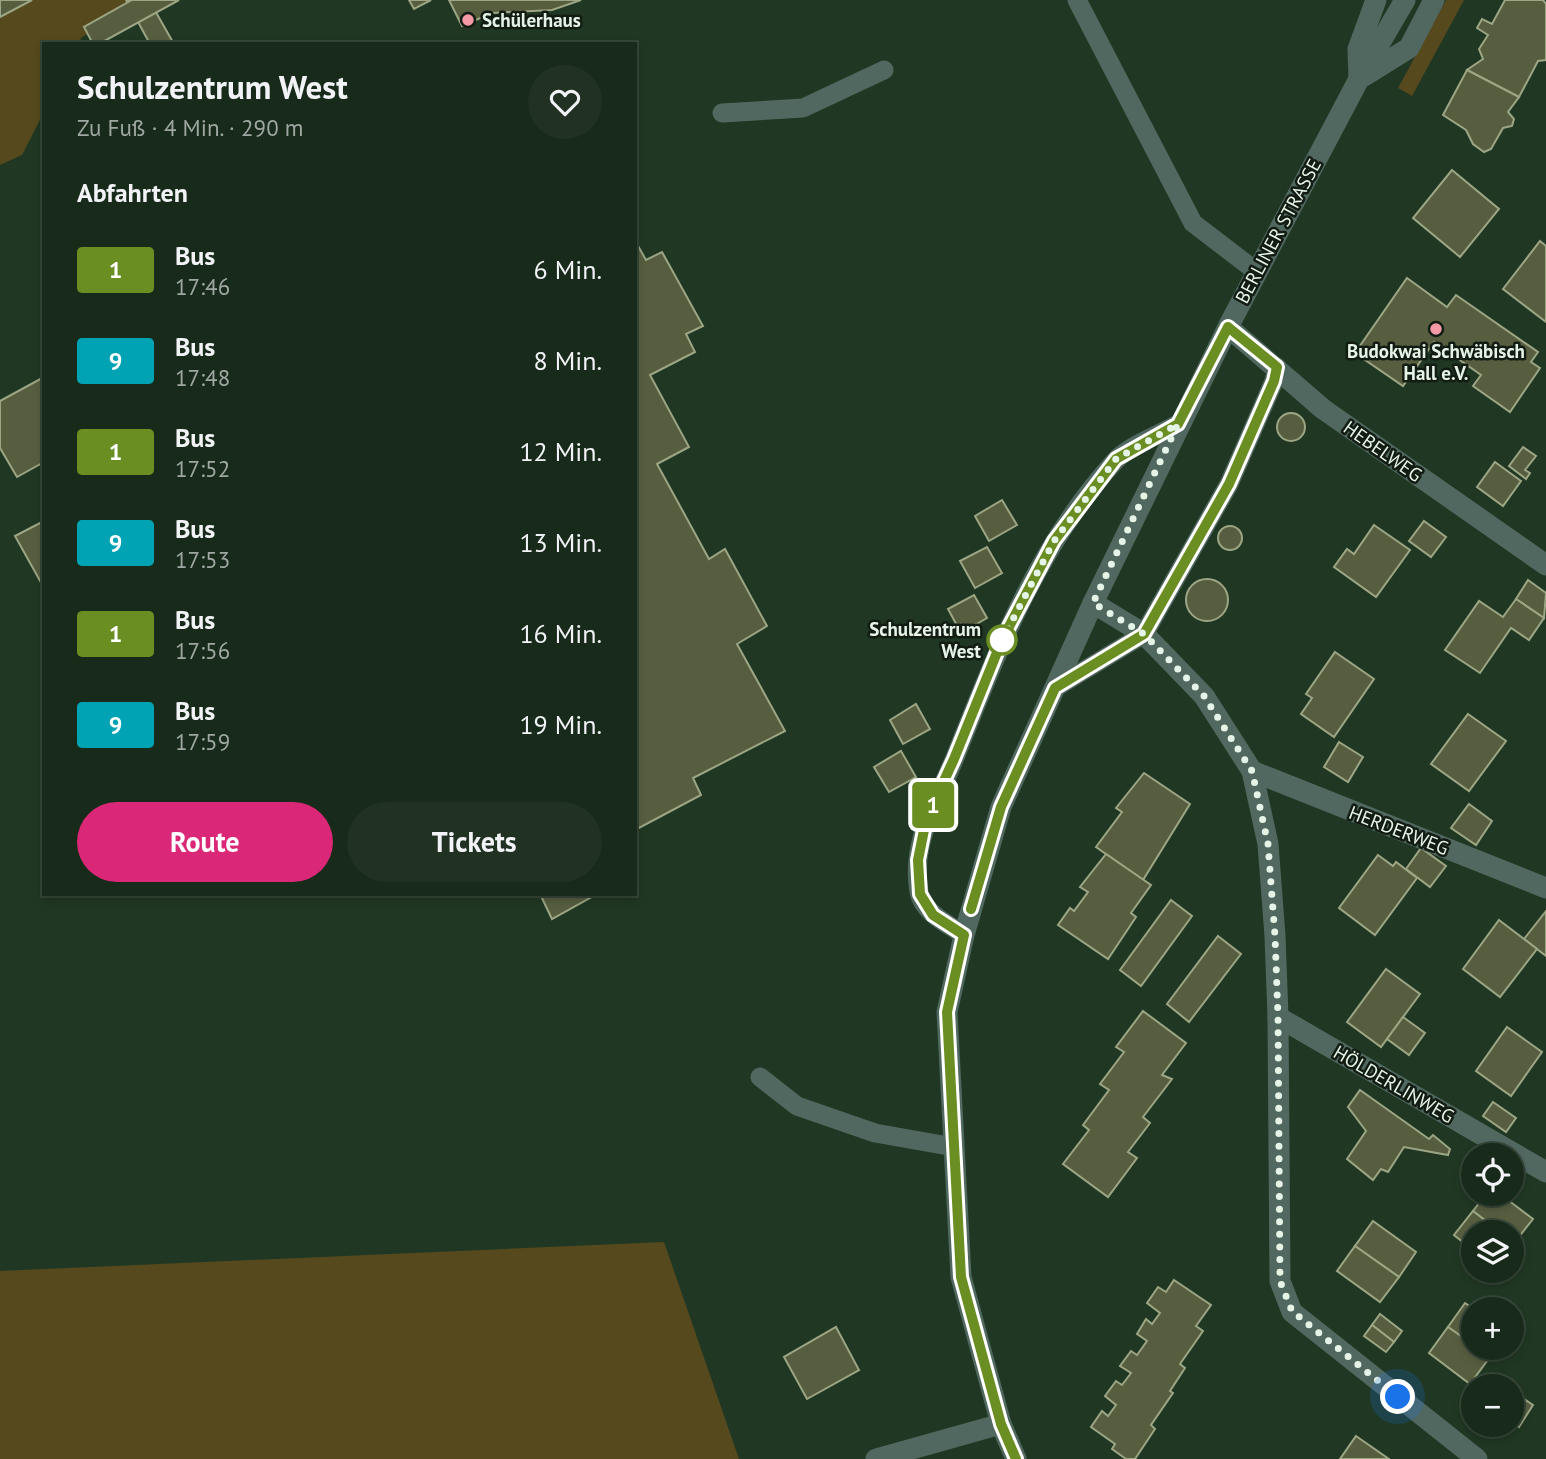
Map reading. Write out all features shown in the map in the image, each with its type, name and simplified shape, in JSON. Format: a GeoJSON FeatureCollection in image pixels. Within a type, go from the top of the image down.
{"type":"FeatureCollection","features":[{"type":"Feature","properties":{"kind":"street"},"geometry":{"type":"LineString","coordinates":[[1376,0],[1358,49],[1359,79],[1409,48],[1434,0]]}},
{"type":"Feature","properties":{"kind":"street","name":"BERLINER STRASSE"},"geometry":{"type":"LineString","coordinates":[[1016,1459],[1001,1424],[961,1277],[947,1012],[964,935],[1001,807],[1093,603],[1178,424],[1228,327],[1359,79],[1405,0]]}},
{"type":"Feature","properties":{"kind":"street","name":"HEBELWEG"},"geometry":{"type":"LineString","coordinates":[[1228,327],[1323,409],[1546,565]]}},
{"type":"Feature","properties":{"kind":"street"},"geometry":{"type":"LineString","coordinates":[[1093,603],[1144,634],[1204,696],[1252,771],[1268,844],[1278,1017],[1280,1281],[1292,1311],[1477,1459]]}},
{"type":"Feature","properties":{"kind":"street","name":"HERDERWEG"},"geometry":{"type":"LineString","coordinates":[[1252,771],[1546,888]]}},
{"type":"Feature","properties":{"kind":"street","name":"HÖLDERLINWEG"},"geometry":{"type":"LineString","coordinates":[[1278,1017],[1546,1172]]}},
{"type":"Feature","properties":{"kind":"street"},"geometry":{"type":"LineString","coordinates":[[876,1459],[1001,1424]]}},
{"type":"Feature","properties":{"kind":"lane"},"geometry":{"type":"LineString","coordinates":[[1077,0],[1194,223],[1257,272]]}},
{"type":"Feature","properties":{"kind":"lane"},"geometry":{"type":"LineString","coordinates":[[722,113],[803,108],[884,70]]}},
{"type":"Feature","properties":{"kind":"lane"},"geometry":{"type":"LineString","coordinates":[[1055,688],[1144,634],[1229,484],[1274,381],[1277,367]]}},
{"type":"Feature","properties":{"kind":"lane"},"geometry":{"type":"LineString","coordinates":[[964,935],[933,915],[920,894],[918,860],[926,820],[1002,640],[1054,541],[1116,459],[1178,424]]}},
{"type":"Feature","properties":{"kind":"lane"},"geometry":{"type":"LineString","coordinates":[[760,1077],[797,1106],[875,1133],[954,1147]]}},
{"type":"Feature","properties":{"kind":"shaded area"},"geometry":{"type":"Polygon","coordinates":[[[0,0],[150,0],[82,37],[79,42],[42,42],[42,116],[22,155],[0,165],[0,0]]]}},
{"type":"Feature","properties":{"kind":"shaded area"},"geometry":{"type":"Polygon","coordinates":[[[1446,0],[1464,0],[1412,96],[1398,88],[1446,0]]]}},
{"type":"Feature","properties":{"kind":"shaded area"},"geometry":{"type":"Polygon","coordinates":[[[664,1242],[739,1459],[0,1459],[0,1271],[664,1242]]]}},
{"type":"Feature","properties":{"kind":"building"},"geometry":{"type":"Polygon","coordinates":[[[0,0],[32,0],[0,17],[0,0]]]}},
{"type":"Feature","properties":{"kind":"building"},"geometry":{"type":"Polygon","coordinates":[[[126,0],[149,0],[173,42],[149,42],[126,0]]]}},
{"type":"Feature","properties":{"kind":"building"},"geometry":{"type":"Polygon","coordinates":[[[132,0],[179,0],[103,42],[92,42],[84,27],[132,0]]]}},
{"type":"Feature","properties":{"kind":"building","name":"Schülerhaus"},"geometry":{"type":"Polygon","coordinates":[[[409,0],[431,0],[414,9],[409,0]]]}},
{"type":"Feature","properties":{"kind":"building","name":"Schülerhaus"},"geometry":{"type":"Polygon","coordinates":[[[449,0],[581,0],[552,10],[492,13],[462,26],[449,0]]]}},
{"type":"Feature","properties":{"kind":"building"},"geometry":{"type":"Polygon","coordinates":[[[1505,0],[1543,0],[1546,4],[1546,60],[1538,61],[1519,97],[1467,70],[1483,59],[1479,49],[1488,35],[1477,28],[1482,19],[1492,24],[1505,0]]]}},
{"type":"Feature","properties":{"kind":"building"},"geometry":{"type":"Polygon","coordinates":[[[1467,70],[1519,97],[1508,112],[1514,119],[1512,126],[1503,128],[1491,149],[1484,152],[1473,144],[1466,130],[1443,115],[1467,70]]]}},
{"type":"Feature","properties":{"kind":"building"},"geometry":{"type":"Polygon","coordinates":[[[1452,170],[1499,209],[1460,257],[1413,218],[1452,170]]]}},
{"type":"Feature","properties":{"kind":"building"},"geometry":{"type":"Polygon","coordinates":[[[1540,241],[1546,246],[1546,322],[1503,289],[1540,241]]]}},
{"type":"Feature","properties":{"kind":"building"},"geometry":{"type":"Polygon","coordinates":[[[637,244],[646,260],[662,252],[703,326],[686,334],[695,352],[650,375],[689,447],[657,464],[709,559],[725,549],[767,626],[737,644],[785,731],[693,778],[701,795],[637,829],[637,244]]]}},
{"type":"Feature","properties":{"kind":"building"},"geometry":{"type":"Polygon","coordinates":[[[1407,278],[1447,307],[1456,295],[1538,352],[1531,362],[1540,368],[1510,412],[1473,386],[1481,375],[1434,342],[1403,386],[1355,353],[1407,278]]]}},
{"type":"Feature","properties":{"kind":"building"},"geometry":{"type":"Polygon","coordinates":[[[42,378],[42,463],[17,477],[0,448],[0,401],[42,378]]]}},
{"type":"Feature","properties":{"kind":"building"},"geometry":{"type":"Polygon","coordinates":[[[1291,413],[1301,417],[1305,427],[1301,437],[1291,441],[1281,437],[1277,427],[1281,417],[1291,413]]]}},
{"type":"Feature","properties":{"kind":"building"},"geometry":{"type":"Polygon","coordinates":[[[1523,447],[1536,456],[1525,470],[1530,473],[1526,479],[1509,466],[1523,447]]]}},
{"type":"Feature","properties":{"kind":"building"},"geometry":{"type":"Polygon","coordinates":[[[1495,462],[1521,481],[1503,506],[1477,487],[1495,462]]]}},
{"type":"Feature","properties":{"kind":"building"},"geometry":{"type":"Polygon","coordinates":[[[1002,500],[1017,525],[989,541],[975,516],[1002,500]]]}},
{"type":"Feature","properties":{"kind":"building"},"geometry":{"type":"Polygon","coordinates":[[[1424,521],[1446,537],[1431,557],[1409,541],[1424,521]]]}},
{"type":"Feature","properties":{"kind":"building"},"geometry":{"type":"Polygon","coordinates":[[[42,522],[42,584],[15,536],[42,522]]]}},
{"type":"Feature","properties":{"kind":"building"},"geometry":{"type":"Polygon","coordinates":[[[1374,525],[1410,550],[1376,597],[1334,567],[1347,549],[1354,554],[1374,525]]]}},
{"type":"Feature","properties":{"kind":"building"},"geometry":{"type":"Polygon","coordinates":[[[1230,526],[1238,530],[1242,538],[1238,546],[1230,550],[1222,546],[1218,538],[1222,530],[1230,526]]]}},
{"type":"Feature","properties":{"kind":"building"},"geometry":{"type":"Polygon","coordinates":[[[987,547],[1002,573],[975,588],[960,561],[987,547]]]}},
{"type":"Feature","properties":{"kind":"building"},"geometry":{"type":"Polygon","coordinates":[[[1207,579],[1222,585],[1228,600],[1222,615],[1207,621],[1192,615],[1186,600],[1192,585],[1207,579]]]}},
{"type":"Feature","properties":{"kind":"building"},"geometry":{"type":"Polygon","coordinates":[[[1528,580],[1546,593],[1544,618],[1516,599],[1528,580]]]}},
{"type":"Feature","properties":{"kind":"building"},"geometry":{"type":"Polygon","coordinates":[[[974,595],[987,618],[961,633],[948,609],[974,595]]]}},
{"type":"Feature","properties":{"kind":"building"},"geometry":{"type":"Polygon","coordinates":[[[1516,599],[1544,618],[1529,640],[1511,628],[1480,673],[1445,650],[1479,601],[1503,617],[1516,599]]]}},
{"type":"Feature","properties":{"kind":"building"},"geometry":{"type":"Polygon","coordinates":[[[1335,652],[1374,679],[1334,737],[1301,714],[1312,698],[1306,694],[1335,652]]]}},
{"type":"Feature","properties":{"kind":"building"},"geometry":{"type":"Polygon","coordinates":[[[916,704],[930,729],[903,744],[890,720],[916,704]]]}},
{"type":"Feature","properties":{"kind":"building"},"geometry":{"type":"Polygon","coordinates":[[[1468,714],[1506,741],[1469,791],[1431,764],[1468,714]]]}},
{"type":"Feature","properties":{"kind":"building"},"geometry":{"type":"Polygon","coordinates":[[[1339,742],[1363,757],[1348,782],[1324,767],[1339,742]]]}},
{"type":"Feature","properties":{"kind":"building"},"geometry":{"type":"Polygon","coordinates":[[[901,751],[916,777],[889,792],[874,767],[901,751]]]}},
{"type":"Feature","properties":{"kind":"building"},"geometry":{"type":"Polygon","coordinates":[[[1144,773],[1190,804],[1143,880],[1096,847],[1122,812],[1116,808],[1144,773]]]}},
{"type":"Feature","properties":{"kind":"building"},"geometry":{"type":"Polygon","coordinates":[[[1469,804],[1492,821],[1476,845],[1451,828],[1469,804]]]}},
{"type":"Feature","properties":{"kind":"building"},"geometry":{"type":"Polygon","coordinates":[[[1421,848],[1446,866],[1430,887],[1406,869],[1421,848]]]}},
{"type":"Feature","properties":{"kind":"building"},"geometry":{"type":"Polygon","coordinates":[[[1106,854],[1151,885],[1131,913],[1136,917],[1108,959],[1058,925],[1070,908],[1074,911],[1088,892],[1080,887],[1106,854]]]}},
{"type":"Feature","properties":{"kind":"building"},"geometry":{"type":"Polygon","coordinates":[[[1378,855],[1393,866],[1396,862],[1417,878],[1375,935],[1339,908],[1378,855]]]}},
{"type":"Feature","properties":{"kind":"building"},"geometry":{"type":"Polygon","coordinates":[[[541,896],[593,896],[552,919],[541,896]]]}},
{"type":"Feature","properties":{"kind":"building"},"geometry":{"type":"Polygon","coordinates":[[[1171,900],[1192,916],[1141,986],[1120,970],[1171,900]]]}},
{"type":"Feature","properties":{"kind":"building"},"geometry":{"type":"Polygon","coordinates":[[[1546,911],[1546,956],[1524,939],[1546,911]]]}},
{"type":"Feature","properties":{"kind":"building"},"geometry":{"type":"Polygon","coordinates":[[[1499,920],[1537,949],[1500,997],[1463,969],[1499,920]]]}},
{"type":"Feature","properties":{"kind":"building"},"geometry":{"type":"Polygon","coordinates":[[[1218,936],[1241,954],[1189,1022],[1167,1004],[1218,936]]]}},
{"type":"Feature","properties":{"kind":"building"},"geometry":{"type":"Polygon","coordinates":[[[1386,969],[1420,994],[1381,1047],[1347,1022],[1386,969]]]}},
{"type":"Feature","properties":{"kind":"building"},"geometry":{"type":"Polygon","coordinates":[[[1143,1011],[1186,1043],[1162,1075],[1172,1079],[1143,1117],[1150,1123],[1128,1152],[1137,1158],[1108,1197],[1063,1164],[1089,1130],[1083,1125],[1109,1090],[1100,1084],[1124,1052],[1116,1047],[1143,1011]]]}},
{"type":"Feature","properties":{"kind":"building"},"geometry":{"type":"Polygon","coordinates":[[[1403,1017],[1425,1033],[1409,1055],[1387,1039],[1403,1017]]]}},
{"type":"Feature","properties":{"kind":"building"},"geometry":{"type":"Polygon","coordinates":[[[1507,1027],[1542,1052],[1511,1096],[1476,1071],[1507,1027]]]}},
{"type":"Feature","properties":{"kind":"building"},"geometry":{"type":"Polygon","coordinates":[[[1360,1090],[1429,1139],[1433,1135],[1450,1149],[1448,1155],[1404,1147],[1388,1172],[1381,1169],[1373,1180],[1347,1159],[1366,1131],[1348,1107],[1360,1090]]]}},
{"type":"Feature","properties":{"kind":"building"},"geometry":{"type":"Polygon","coordinates":[[[1493,1102],[1516,1118],[1506,1132],[1483,1116],[1493,1102]]]}},
{"type":"Feature","properties":{"kind":"building"},"geometry":{"type":"Polygon","coordinates":[[[1477,1206],[1516,1206],[1533,1219],[1524,1230],[1524,1220],[1485,1220],[1473,1211],[1477,1206]]]}},
{"type":"Feature","properties":{"kind":"building"},"geometry":{"type":"Polygon","coordinates":[[[1473,1211],[1485,1220],[1466,1220],[1473,1211]]]}},
{"type":"Feature","properties":{"kind":"building"},"geometry":{"type":"Polygon","coordinates":[[[1373,1221],[1416,1252],[1399,1277],[1355,1246],[1373,1221]]]}},
{"type":"Feature","properties":{"kind":"building"},"geometry":{"type":"Polygon","coordinates":[[[1461,1226],[1461,1241],[1454,1235],[1461,1226]]]}},
{"type":"Feature","properties":{"kind":"building"},"geometry":{"type":"Polygon","coordinates":[[[1355,1246],[1399,1277],[1380,1302],[1337,1271],[1355,1246]]]}},
{"type":"Feature","properties":{"kind":"building"},"geometry":{"type":"Polygon","coordinates":[[[1174,1280],[1211,1305],[1196,1326],[1203,1331],[1180,1364],[1185,1368],[1170,1391],[1173,1393],[1151,1425],[1155,1429],[1135,1459],[1126,1459],[1112,1449],[1115,1444],[1091,1427],[1102,1411],[1108,1416],[1116,1405],[1105,1396],[1116,1381],[1122,1385],[1131,1373],[1120,1366],[1131,1351],[1137,1355],[1147,1341],[1137,1334],[1146,1319],[1152,1324],[1160,1313],[1147,1303],[1158,1287],[1166,1292],[1174,1280]]]}},
{"type":"Feature","properties":{"kind":"building"},"geometry":{"type":"Polygon","coordinates":[[[1461,1309],[1461,1336],[1448,1327],[1461,1309]]]}},
{"type":"Feature","properties":{"kind":"building"},"geometry":{"type":"Polygon","coordinates":[[[1380,1314],[1402,1331],[1394,1342],[1372,1325],[1380,1314]]]}},
{"type":"Feature","properties":{"kind":"building"},"geometry":{"type":"Polygon","coordinates":[[[1372,1325],[1394,1342],[1386,1352],[1364,1336],[1372,1325]]]}},
{"type":"Feature","properties":{"kind":"building"},"geometry":{"type":"Polygon","coordinates":[[[836,1327],[859,1370],[807,1399],[784,1357],[836,1327]]]}},
{"type":"Feature","properties":{"kind":"building"},"geometry":{"type":"Polygon","coordinates":[[[1448,1327],[1461,1336],[1461,1360],[1488,1360],[1477,1374],[1461,1374],[1461,1377],[1429,1353],[1448,1327]]]}},
{"type":"Feature","properties":{"kind":"building"},"geometry":{"type":"Polygon","coordinates":[[[1524,1399],[1533,1405],[1524,1419],[1524,1399]]]}},
{"type":"Feature","properties":{"kind":"building"},"geometry":{"type":"Polygon","coordinates":[[[1356,1436],[1389,1459],[1340,1459],[1356,1436]]]}},
{"type":"Feature","properties":{"kind":"bus line","name":"1"},"geometry":{"type":"LineString","coordinates":[[971,909],[1001,807],[1055,688],[1144,634],[1229,484],[1274,381],[1277,367],[1228,327],[1178,424],[1116,459],[1054,541],[1002,640],[926,820],[918,860],[920,894],[933,915],[964,935],[947,1012],[961,1277],[1001,1424],[1016,1459]]}},
{"type":"Feature","properties":{"kind":"place","name":"Schülerhaus"},"geometry":{"type":"Point","coordinates":[468,20]}},
{"type":"Feature","properties":{"kind":"place","name":"Budokwai Schwäbisch Hall e.V."},"geometry":{"type":"Point","coordinates":[1436,329]}},
{"type":"Feature","properties":{"kind":"place","name":"Schulzentrum West"},"geometry":{"type":"Point","coordinates":[1002,640]}},
{"type":"Feature","properties":{"kind":"route"},"geometry":{"type":"LineString","coordinates":[[1002,640],[1054,541],[1116,459],[1178,424],[1093,603],[1144,634],[1204,696],[1252,771],[1268,844],[1275,936],[1280,1281],[1292,1311],[1398,1397]]}}]}
